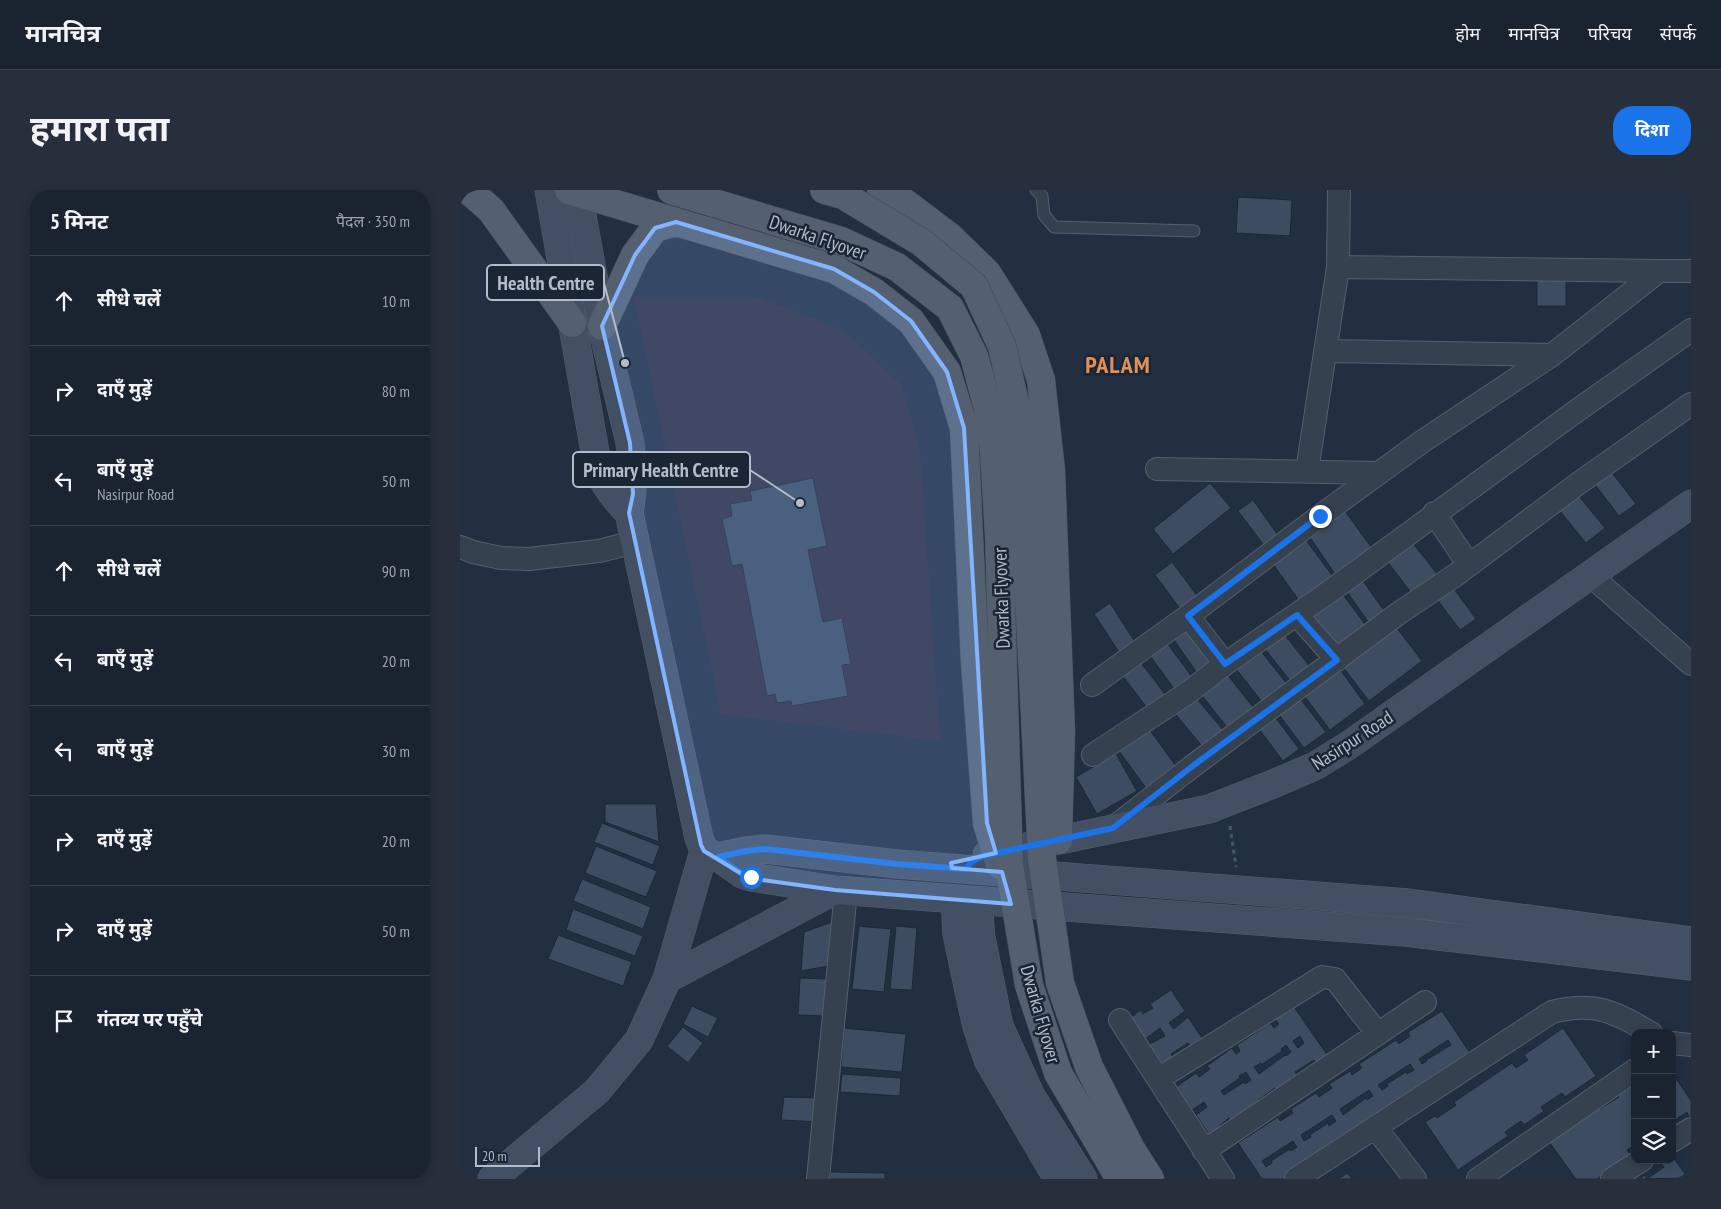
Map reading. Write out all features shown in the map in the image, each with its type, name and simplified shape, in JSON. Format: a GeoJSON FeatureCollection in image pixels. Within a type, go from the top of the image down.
{"type":"FeatureCollection","features":[{"type":"Feature","properties":{"kind":"main road"},"geometry":{"type":"LineString","coordinates":[[468,190],[491,210],[572,323]]}},
{"type":"Feature","properties":{"kind":"main road","name":"Dwarka Flyover"},"geometry":{"type":"LineString","coordinates":[[671,190],[841,241],[897,266],[950,308],[974,356],[988,408],[994,451],[999,536],[1009,864],[1029,985],[1058,1073],[1120,1179]]}},
{"type":"Feature","properties":{"kind":"main road","name":"Dwarka Flyover"},"geometry":{"type":"LineString","coordinates":[[824,190],[843,196],[921,242],[974,286],[1002,346],[1016,407],[1022,454],[1042,860],[1060,984],[1089,1067],[1131,1149],[1150,1179]]}},
{"type":"Feature","properties":{"kind":"main road"},"geometry":{"type":"LineString","coordinates":[[881,190],[896,196],[950,237],[987,273],[1026,336],[1041,380],[1051,470],[1062,732],[1054,941]]}},
{"type":"Feature","properties":{"kind":"main road"},"geometry":{"type":"LineString","coordinates":[[575,191],[834,270],[874,292],[911,321],[946,372],[964,428],[975,662],[987,823],[1020,931]]}},
{"type":"Feature","properties":{"kind":"main road"},"geometry":{"type":"LineString","coordinates":[[602,326],[640,248],[655,228],[676,222]]}},
{"type":"Feature","properties":{"kind":"street"},"geometry":{"type":"LineString","coordinates":[[549,190],[598,469],[614,498],[629,513]]}},
{"type":"Feature","properties":{"kind":"street"},"geometry":{"type":"LineString","coordinates":[[1307,471],[1338,266],[1339,190]]}},
{"type":"Feature","properties":{"kind":"street"},"geometry":{"type":"LineString","coordinates":[[575,191],[602,326],[630,443],[633,462],[633,494],[629,513],[698,838],[711,854],[742,874],[751,877],[840,891],[1404,932],[1691,966]]}},
{"type":"Feature","properties":{"kind":"street"},"geometry":{"type":"LineString","coordinates":[[1338,266],[1691,270]]}},
{"type":"Feature","properties":{"kind":"street"},"geometry":{"type":"LineString","coordinates":[[1092,685],[1188,616],[1379,472],[1552,355],[1659,270]]}},
{"type":"Feature","properties":{"kind":"street"},"geometry":{"type":"LineString","coordinates":[[1093,755],[1190,692],[1225,664],[1297,615],[1434,513],[1691,330]]}},
{"type":"Feature","properties":{"kind":"street"},"geometry":{"type":"LineString","coordinates":[[1326,351],[1552,355]]}},
{"type":"Feature","properties":{"kind":"street"},"geometry":{"type":"LineString","coordinates":[[1113,828],[1194,765],[1399,613],[1469,565],[1579,483],[1691,404]]}},
{"type":"Feature","properties":{"kind":"street"},"geometry":{"type":"LineString","coordinates":[[1156,469],[1379,472]]}},
{"type":"Feature","properties":{"kind":"street","name":"Nasirpur Road"},"geometry":{"type":"LineString","coordinates":[[966,869],[971,862],[983,856],[1191,813],[1227,803],[1315,766],[1349,745],[1690,507]]}},
{"type":"Feature","properties":{"kind":"street"},"geometry":{"type":"LineString","coordinates":[[1434,513],[1469,565]]}},
{"type":"Feature","properties":{"kind":"street"},"geometry":{"type":"LineString","coordinates":[[460,547],[501,558],[529,559],[599,551],[635,542]]}},
{"type":"Feature","properties":{"kind":"street"},"geometry":{"type":"LineString","coordinates":[[1590,575],[1691,664]]}},
{"type":"Feature","properties":{"kind":"street"},"geometry":{"type":"LineString","coordinates":[[1297,615],[1337,660]]}},
{"type":"Feature","properties":{"kind":"street"},"geometry":{"type":"LineString","coordinates":[[1188,616],[1225,664]]}},
{"type":"Feature","properties":{"kind":"street"},"geometry":{"type":"LineString","coordinates":[[711,854],[765,849],[897,864],[1409,903],[1691,941]]}},
{"type":"Feature","properties":{"kind":"street"},"geometry":{"type":"LineString","coordinates":[[492,1179],[597,1091],[639,1040],[667,979],[711,854]]}},
{"type":"Feature","properties":{"kind":"street"},"geometry":{"type":"LineString","coordinates":[[667,979],[840,891]]}},
{"type":"Feature","properties":{"kind":"street"},"geometry":{"type":"LineString","coordinates":[[818,1179],[840,891]]}},
{"type":"Feature","properties":{"kind":"street"},"geometry":{"type":"LineString","coordinates":[[966,901],[957,934],[977,1027],[988,1060],[1058,1179]]}},
{"type":"Feature","properties":{"kind":"street"},"geometry":{"type":"LineString","coordinates":[[966,901],[981,938],[999,1026],[1031,1096],[1083,1179]]}},
{"type":"Feature","properties":{"kind":"street"},"geometry":{"type":"LineString","coordinates":[[1516,945],[1517,918]]}},
{"type":"Feature","properties":{"kind":"street"},"geometry":{"type":"LineString","coordinates":[[1158,1079],[1322,977],[1335,979],[1378,1034]]}},
{"type":"Feature","properties":{"kind":"street"},"geometry":{"type":"LineString","coordinates":[[1204,1151],[1425,1002]]}},
{"type":"Feature","properties":{"kind":"street"},"geometry":{"type":"LineString","coordinates":[[1296,1179],[1552,1012],[1580,1008],[1601,1008],[1623,1017],[1644,1029]]}},
{"type":"Feature","properties":{"kind":"street"},"geometry":{"type":"LineString","coordinates":[[1120,1020],[1222,1179]]}},
{"type":"Feature","properties":{"kind":"street"},"geometry":{"type":"LineString","coordinates":[[1676,1044],[1691,1045]]}},
{"type":"Feature","properties":{"kind":"street"},"geometry":{"type":"LineString","coordinates":[[1478,1179],[1631,1073]]}},
{"type":"Feature","properties":{"kind":"street"},"geometry":{"type":"LineString","coordinates":[[1375,1128],[1415,1179]]}},
{"type":"Feature","properties":{"kind":"street"},"geometry":{"type":"LineString","coordinates":[[1676,1138],[1691,1129]]}},
{"type":"Feature","properties":{"kind":"street"},"geometry":{"type":"LineString","coordinates":[[1612,1179],[1636,1164]]}},
{"type":"Feature","properties":{"kind":"lane"},"geometry":{"type":"LineString","coordinates":[[1036,190],[1042,196],[1044,215],[1054,227],[1194,231]]}},
{"type":"Feature","properties":{"kind":"path"},"geometry":{"type":"LineString","coordinates":[[1227,803],[1239,890]]}},
{"type":"Feature","properties":{"kind":"highlighted area"},"geometry":{"type":"Polygon","coordinates":[[[676,222],[834,269],[874,292],[911,321],[947,372],[964,428],[987,823],[996,853],[951,863],[952,868],[1002,872],[1011,904],[835,890],[762,880],[742,874],[704,851],[701,845],[629,513],[633,494],[630,443],[602,326],[635,255],[655,228],[676,222]]]}},
{"type":"Feature","properties":{"kind":"shaded area"},"geometry":{"type":"Polygon","coordinates":[[[634,297],[757,297],[845,331],[902,386],[920,450],[940,741],[721,714],[634,297]]]}},
{"type":"Feature","properties":{"kind":"building"},"geometry":{"type":"Polygon","coordinates":[[[1238,197],[1292,200],[1290,236],[1236,233],[1238,197]]]}},
{"type":"Feature","properties":{"kind":"building"},"geometry":{"type":"Polygon","coordinates":[[[1537,270],[1566,270],[1566,306],[1537,306],[1537,270]]]}},
{"type":"Feature","properties":{"kind":"building"},"geometry":{"type":"Polygon","coordinates":[[[1610,470],[1636,504],[1619,516],[1593,482],[1610,470]]]}},
{"type":"Feature","properties":{"kind":"building"},"geometry":{"type":"Polygon","coordinates":[[[813,478],[827,546],[808,550],[823,622],[842,618],[851,664],[842,665],[848,696],[792,706],[791,701],[777,703],[775,694],[767,696],[742,564],[732,566],[722,519],[732,516],[730,504],[752,500],[750,491],[813,478]]]}},
{"type":"Feature","properties":{"kind":"building"},"geometry":{"type":"Polygon","coordinates":[[[1210,483],[1231,508],[1173,554],[1153,529],[1210,483]]]}},
{"type":"Feature","properties":{"kind":"building"},"geometry":{"type":"Polygon","coordinates":[[[1574,490],[1605,528],[1586,543],[1555,505],[1574,490]]]}},
{"type":"Feature","properties":{"kind":"building"},"geometry":{"type":"Polygon","coordinates":[[[1253,500],[1280,538],[1266,548],[1238,511],[1253,500]]]}},
{"type":"Feature","properties":{"kind":"building"},"geometry":{"type":"Polygon","coordinates":[[[1345,511],[1374,551],[1337,577],[1309,536],[1345,511]]]}},
{"type":"Feature","properties":{"kind":"building"},"geometry":{"type":"Polygon","coordinates":[[[1408,537],[1441,579],[1416,599],[1383,556],[1408,537]]]}},
{"type":"Feature","properties":{"kind":"building"},"geometry":{"type":"Polygon","coordinates":[[[1306,540],[1334,578],[1300,602],[1273,564],[1306,540]]]}},
{"type":"Feature","properties":{"kind":"building"},"geometry":{"type":"Polygon","coordinates":[[[1172,562],[1198,597],[1181,610],[1155,575],[1172,562]]]}},
{"type":"Feature","properties":{"kind":"building"},"geometry":{"type":"Polygon","coordinates":[[[1361,578],[1390,619],[1374,630],[1345,589],[1361,578]]]}},
{"type":"Feature","properties":{"kind":"building"},"geometry":{"type":"Polygon","coordinates":[[[1449,582],[1476,619],[1460,630],[1433,594],[1449,582]]]}},
{"type":"Feature","properties":{"kind":"building"},"geometry":{"type":"Polygon","coordinates":[[[1341,592],[1370,631],[1339,655],[1309,616],[1341,592]]]}},
{"type":"Feature","properties":{"kind":"building"},"geometry":{"type":"Polygon","coordinates":[[[1110,603],[1135,642],[1119,652],[1094,614],[1110,603]]]}},
{"type":"Feature","properties":{"kind":"building"},"geometry":{"type":"Polygon","coordinates":[[[1189,621],[1216,660],[1197,673],[1170,634],[1189,621]]]}},
{"type":"Feature","properties":{"kind":"building"},"geometry":{"type":"Polygon","coordinates":[[[1393,623],[1422,661],[1369,701],[1340,663],[1393,623]]]}},
{"type":"Feature","properties":{"kind":"building"},"geometry":{"type":"Polygon","coordinates":[[[1284,634],[1311,668],[1292,683],[1265,649],[1284,634]]]}},
{"type":"Feature","properties":{"kind":"building"},"geometry":{"type":"Polygon","coordinates":[[[1165,640],[1192,677],[1175,690],[1148,653],[1165,640]]]}},
{"type":"Feature","properties":{"kind":"building"},"geometry":{"type":"Polygon","coordinates":[[[1260,650],[1291,689],[1267,708],[1236,669],[1260,650]]]}},
{"type":"Feature","properties":{"kind":"building"},"geometry":{"type":"Polygon","coordinates":[[[1138,659],[1168,698],[1150,712],[1120,672],[1138,659]]]}},
{"type":"Feature","properties":{"kind":"building"},"geometry":{"type":"Polygon","coordinates":[[[1339,668],[1365,704],[1330,730],[1303,694],[1339,668]]]}},
{"type":"Feature","properties":{"kind":"building"},"geometry":{"type":"Polygon","coordinates":[[[1226,673],[1256,711],[1230,731],[1200,693],[1226,673]]]}},
{"type":"Feature","properties":{"kind":"building"},"geometry":{"type":"Polygon","coordinates":[[[1192,693],[1228,736],[1207,752],[1172,710],[1192,693]]]}},
{"type":"Feature","properties":{"kind":"building"},"geometry":{"type":"Polygon","coordinates":[[[1298,696],[1326,732],[1304,748],[1277,712],[1298,696]]]}},
{"type":"Feature","properties":{"kind":"building"},"geometry":{"type":"Polygon","coordinates":[[[1275,717],[1299,749],[1283,761],[1259,729],[1275,717]]]}},
{"type":"Feature","properties":{"kind":"building"},"geometry":{"type":"Polygon","coordinates":[[[1146,725],[1176,766],[1146,788],[1116,747],[1146,725]]]}},
{"type":"Feature","properties":{"kind":"building"},"geometry":{"type":"Polygon","coordinates":[[[1116,754],[1137,791],[1097,814],[1076,777],[1116,754]]]}},
{"type":"Feature","properties":{"kind":"building"},"geometry":{"type":"Polygon","coordinates":[[[605,804],[656,804],[659,842],[605,822],[605,804]]]}},
{"type":"Feature","properties":{"kind":"building"},"geometry":{"type":"Polygon","coordinates":[[[602,823],[660,846],[653,865],[594,842],[602,823]]]}},
{"type":"Feature","properties":{"kind":"building"},"geometry":{"type":"Polygon","coordinates":[[[596,846],[657,871],[646,897],[585,873],[596,846]]]}},
{"type":"Feature","properties":{"kind":"building"},"geometry":{"type":"Polygon","coordinates":[[[582,879],[651,907],[643,929],[573,901],[582,879]]]}},
{"type":"Feature","properties":{"kind":"building"},"geometry":{"type":"Polygon","coordinates":[[[573,909],[643,936],[635,956],[566,930],[573,909]]]}},
{"type":"Feature","properties":{"kind":"building"},"geometry":{"type":"Polygon","coordinates":[[[835,921],[834,965],[801,971],[804,932],[835,921]]]}},
{"type":"Feature","properties":{"kind":"building"},"geometry":{"type":"Polygon","coordinates":[[[859,926],[891,929],[884,992],[852,989],[859,926]]]}},
{"type":"Feature","properties":{"kind":"building"},"geometry":{"type":"Polygon","coordinates":[[[896,926],[917,928],[912,990],[890,989],[896,926]]]}},
{"type":"Feature","properties":{"kind":"building"},"geometry":{"type":"Polygon","coordinates":[[[558,935],[632,962],[623,986],[548,959],[558,935]]]}},
{"type":"Feature","properties":{"kind":"building"},"geometry":{"type":"Polygon","coordinates":[[[800,978],[827,979],[826,1016],[798,1015],[800,978]]]}},
{"type":"Feature","properties":{"kind":"building"},"geometry":{"type":"Polygon","coordinates":[[[1171,990],[1185,1011],[1169,1023],[1174,1029],[1188,1017],[1202,1038],[1190,1046],[1188,1043],[1171,1054],[1173,1057],[1162,1064],[1148,1045],[1165,1036],[1160,1028],[1145,1039],[1130,1018],[1141,1010],[1143,1014],[1153,1008],[1150,1004],[1171,990]]]}},
{"type":"Feature","properties":{"kind":"building"},"geometry":{"type":"Polygon","coordinates":[[[692,1006],[718,1018],[708,1037],[683,1024],[692,1006]]]}},
{"type":"Feature","properties":{"kind":"building"},"geometry":{"type":"Polygon","coordinates":[[[1294,1007],[1328,1056],[1316,1064],[1314,1060],[1295,1072],[1298,1076],[1277,1090],[1275,1088],[1258,1100],[1260,1102],[1232,1121],[1229,1118],[1219,1126],[1221,1129],[1210,1136],[1196,1115],[1207,1107],[1204,1102],[1192,1110],[1176,1087],[1196,1073],[1199,1077],[1210,1069],[1207,1066],[1232,1048],[1236,1054],[1240,1051],[1237,1045],[1270,1023],[1274,1028],[1279,1024],[1275,1019],[1294,1007]],[[1300,1036],[1293,1041],[1298,1048],[1304,1043],[1300,1036]],[[1286,1045],[1281,1049],[1282,1051],[1261,1065],[1261,1063],[1254,1067],[1259,1074],[1291,1052],[1286,1045]],[[1246,1072],[1239,1076],[1240,1078],[1221,1091],[1224,1095],[1244,1082],[1245,1084],[1251,1080],[1246,1072]]]}},
{"type":"Feature","properties":{"kind":"building"},"geometry":{"type":"Polygon","coordinates":[[[1442,1011],[1474,1059],[1290,1179],[1262,1179],[1238,1143],[1278,1117],[1280,1121],[1293,1113],[1291,1109],[1316,1093],[1319,1097],[1332,1088],[1329,1084],[1350,1071],[1352,1075],[1362,1068],[1359,1064],[1396,1040],[1399,1044],[1410,1036],[1408,1032],[1442,1011]],[[1448,1040],[1419,1059],[1422,1064],[1451,1045],[1448,1040]],[[1410,1064],[1378,1085],[1382,1090],[1388,1086],[1387,1084],[1406,1072],[1407,1074],[1414,1070],[1410,1064]],[[1369,1090],[1340,1109],[1343,1115],[1366,1098],[1367,1100],[1373,1096],[1369,1090]],[[1332,1115],[1301,1135],[1304,1141],[1328,1123],[1329,1126],[1336,1121],[1332,1115]],[[1293,1141],[1262,1161],[1266,1167],[1272,1163],[1271,1161],[1290,1149],[1291,1151],[1297,1147],[1293,1141]]]}},
{"type":"Feature","properties":{"kind":"building"},"geometry":{"type":"Polygon","coordinates":[[[683,1027],[703,1043],[688,1063],[667,1046],[683,1027]]]}},
{"type":"Feature","properties":{"kind":"building"},"geometry":{"type":"Polygon","coordinates":[[[844,1028],[906,1034],[902,1072],[841,1067],[844,1028]]]}},
{"type":"Feature","properties":{"kind":"building"},"geometry":{"type":"Polygon","coordinates":[[[1563,1028],[1596,1076],[1565,1097],[1562,1093],[1541,1107],[1544,1111],[1524,1125],[1521,1121],[1505,1132],[1508,1136],[1458,1170],[1425,1122],[1435,1116],[1437,1118],[1456,1105],[1454,1102],[1512,1063],[1516,1068],[1528,1060],[1524,1055],[1563,1028]]]}},
{"type":"Feature","properties":{"kind":"building"},"geometry":{"type":"Polygon","coordinates":[[[842,1074],[901,1078],[900,1096],[840,1092],[842,1074]]]}},
{"type":"Feature","properties":{"kind":"building"},"geometry":{"type":"Polygon","coordinates":[[[1676,1078],[1691,1101],[1691,1116],[1689,1117],[1687,1112],[1676,1119],[1676,1078]]]}},
{"type":"Feature","properties":{"kind":"building"},"geometry":{"type":"Polygon","coordinates":[[[1631,1085],[1631,1148],[1627,1150],[1631,1155],[1597,1179],[1576,1179],[1547,1139],[1598,1106],[1600,1109],[1619,1097],[1616,1094],[1631,1085]]]}},
{"type":"Feature","properties":{"kind":"building"},"geometry":{"type":"Polygon","coordinates":[[[784,1097],[821,1098],[820,1122],[781,1120],[784,1097]]]}},
{"type":"Feature","properties":{"kind":"building"},"geometry":{"type":"Polygon","coordinates":[[[1676,1162],[1688,1178],[1647,1179],[1664,1167],[1662,1164],[1676,1164],[1676,1162]]]}},
{"type":"Feature","properties":{"kind":"building"},"geometry":{"type":"Polygon","coordinates":[[[830,1172],[885,1173],[885,1179],[830,1179],[830,1172]]]}},
{"type":"Feature","properties":{"kind":"building"},"geometry":{"type":"Polygon","coordinates":[[[1348,1173],[1352,1179],[1338,1179],[1348,1173]]]}},
{"type":"Feature","properties":{"kind":"building"},"geometry":{"type":"Polygon","coordinates":[[[1645,1175],[1647,1179],[1639,1179],[1645,1175]]]}},
{"type":"Feature","properties":{"kind":"place","name":"Health Centre"},"geometry":{"type":"Point","coordinates":[625,363]}},
{"type":"Feature","properties":{"kind":"place","name":"Primary Health Centre"},"geometry":{"type":"Point","coordinates":[800,503]}},
{"type":"Feature","properties":{"kind":"district","name":"PALAM"},"geometry":{"type":"Point","coordinates":[1118,365]}},
{"type":"Feature","properties":{"kind":"route"},"geometry":{"type":"LineString","coordinates":[[751,877],[742,874],[718,857],[765,849],[897,864],[966,869],[976,858],[983,856],[1113,828],[1194,765],[1337,660],[1297,615],[1225,664],[1188,616],[1320,516]]}}]}
